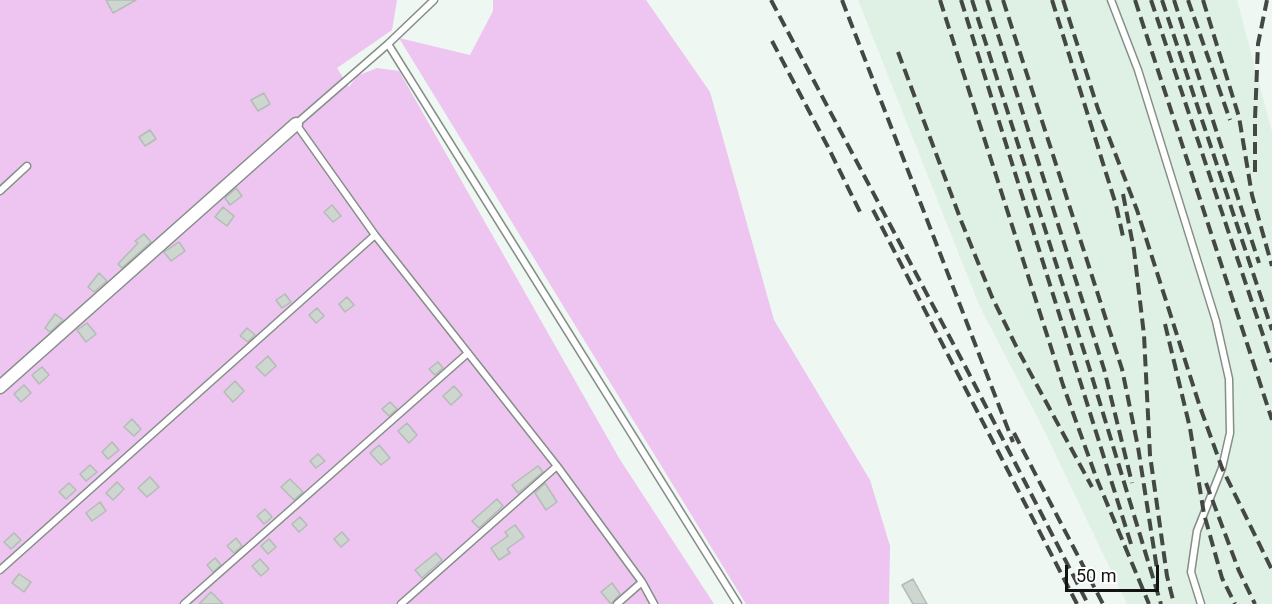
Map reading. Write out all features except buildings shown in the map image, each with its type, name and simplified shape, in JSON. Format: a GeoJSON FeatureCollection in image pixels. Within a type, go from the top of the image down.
{"type":"FeatureCollection","features":[{"type":"Feature","properties":{"kind":"street"},"geometry":{"type":"LineString","coordinates":[[0,387],[296,124]]}},
{"type":"Feature","properties":{"kind":"lane"},"geometry":{"type":"LineString","coordinates":[[434,0],[388,44],[296,124],[375,235],[556,466],[642,582],[654,604]]}},
{"type":"Feature","properties":{"kind":"lane"},"geometry":{"type":"LineString","coordinates":[[1111,0],[1142,81],[1215,321],[1229,378],[1230,433],[1222,468],[1197,531],[1191,572],[1201,604]]}},
{"type":"Feature","properties":{"kind":"lane"},"geometry":{"type":"LineString","coordinates":[[388,44],[738,604]]}},
{"type":"Feature","properties":{"kind":"lane"},"geometry":{"type":"LineString","coordinates":[[0,191],[27,166]]}},
{"type":"Feature","properties":{"kind":"lane"},"geometry":{"type":"LineString","coordinates":[[0,570],[375,235]]}},
{"type":"Feature","properties":{"kind":"lane"},"geometry":{"type":"LineString","coordinates":[[184,604],[468,352]]}},
{"type":"Feature","properties":{"kind":"lane"},"geometry":{"type":"LineString","coordinates":[[401,604],[556,466]]}},
{"type":"Feature","properties":{"kind":"lane"},"geometry":{"type":"LineString","coordinates":[[617,604],[642,582]]}},
{"type":"Feature","properties":{"kind":"shaded area"},"geometry":{"type":"Polygon","coordinates":[[[0,0],[397,0],[392,30],[337,68],[349,87],[357,76],[377,68],[399,71],[619,458],[714,604],[0,604],[0,0]]]}},
{"type":"Feature","properties":{"kind":"shaded area"},"geometry":{"type":"Polygon","coordinates":[[[493,0],[646,0],[710,92],[774,320],[870,480],[890,546],[889,604],[746,604],[399,38],[470,55],[493,11],[493,0]]]}},
{"type":"Feature","properties":{"kind":"shaded area"},"geometry":{"type":"Polygon","coordinates":[[[858,0],[1237,0],[1272,132],[1272,604],[1127,604],[1042,426],[980,307],[858,0]]]}},
{"type":"Feature","properties":{"kind":"railway"},"geometry":{"type":"LineString","coordinates":[[771,0],[1088,604]]}},
{"type":"Feature","properties":{"kind":"railway"},"geometry":{"type":"LineString","coordinates":[[842,0],[1013,442]]}},
{"type":"Feature","properties":{"kind":"railway"},"geometry":{"type":"LineString","coordinates":[[940,0],[1063,385],[1096,477],[1149,604]]}},
{"type":"Feature","properties":{"kind":"railway"},"geometry":{"type":"LineString","coordinates":[[961,0],[1131,544]]}},
{"type":"Feature","properties":{"kind":"railway"},"geometry":{"type":"LineString","coordinates":[[972,0],[1089,367],[1161,604]]}},
{"type":"Feature","properties":{"kind":"railway"},"geometry":{"type":"LineString","coordinates":[[987,0],[1104,369],[1132,483]]}},
{"type":"Feature","properties":{"kind":"railway"},"geometry":{"type":"LineString","coordinates":[[1003,0],[1122,369],[1138,447],[1157,569]]}},
{"type":"Feature","properties":{"kind":"railway"},"geometry":{"type":"LineString","coordinates":[[1052,0],[1116,205],[1124,241]]}},
{"type":"Feature","properties":{"kind":"railway"},"geometry":{"type":"LineString","coordinates":[[1063,0],[1098,109],[1137,210],[1200,407],[1222,468],[1272,570]]}},
{"type":"Feature","properties":{"kind":"railway"},"geometry":{"type":"LineString","coordinates":[[1135,0],[1272,420]]}},
{"type":"Feature","properties":{"kind":"railway"},"geometry":{"type":"LineString","coordinates":[[1151,0],[1272,362]]}},
{"type":"Feature","properties":{"kind":"railway"},"geometry":{"type":"LineString","coordinates":[[1162,0],[1272,330]]}},
{"type":"Feature","properties":{"kind":"railway"},"geometry":{"type":"LineString","coordinates":[[1174,0],[1259,263]]}},
{"type":"Feature","properties":{"kind":"railway"},"geometry":{"type":"LineString","coordinates":[[1188,0],[1230,120]]}},
{"type":"Feature","properties":{"kind":"railway"},"geometry":{"type":"LineString","coordinates":[[1203,0],[1239,117],[1252,195],[1272,266]]}},
{"type":"Feature","properties":{"kind":"railway"},"geometry":{"type":"LineString","coordinates":[[1255,172],[1258,44],[1267,0]]}},
{"type":"Feature","properties":{"kind":"railway"},"geometry":{"type":"LineString","coordinates":[[772,41],[860,212]]}},
{"type":"Feature","properties":{"kind":"railway"},"geometry":{"type":"LineString","coordinates":[[898,52],[992,297],[1092,487]]}},
{"type":"Feature","properties":{"kind":"railway"},"geometry":{"type":"LineString","coordinates":[[1123,194],[1134,250],[1144,335],[1150,455],[1167,576],[1174,604]]}},
{"type":"Feature","properties":{"kind":"railway"},"geometry":{"type":"LineString","coordinates":[[873,210],[1077,604]]}},
{"type":"Feature","properties":{"kind":"railway"},"geometry":{"type":"LineString","coordinates":[[1165,324],[1190,428],[1204,514],[1222,578],[1235,604]]}},
{"type":"Feature","properties":{"kind":"railway"},"geometry":{"type":"LineString","coordinates":[[1014,433],[1103,604]]}},
{"type":"Feature","properties":{"kind":"railway"},"geometry":{"type":"LineString","coordinates":[[1206,483],[1239,571],[1255,604]]}}]}
